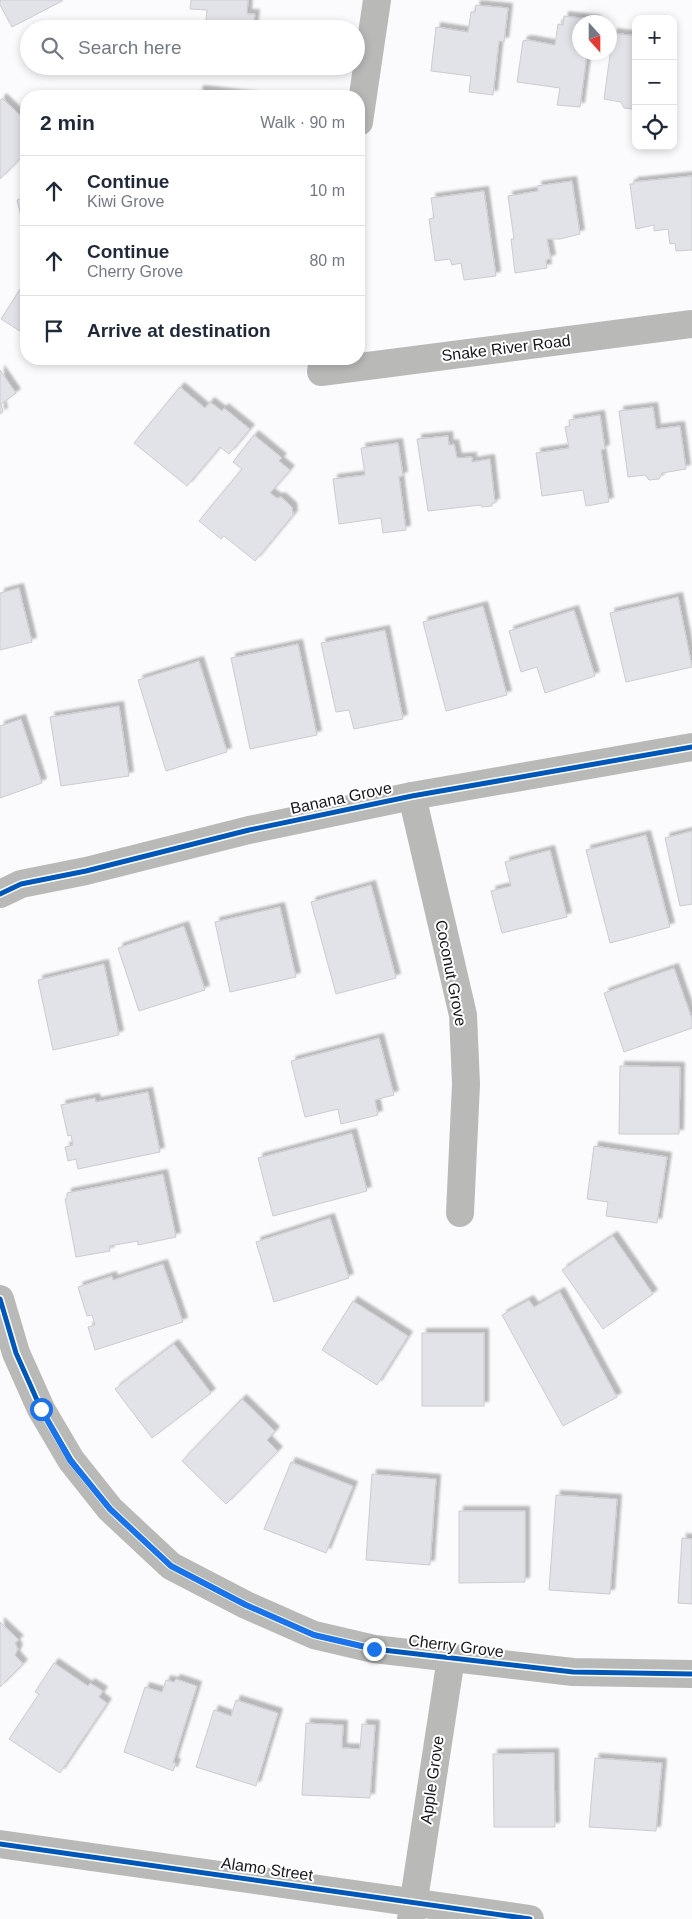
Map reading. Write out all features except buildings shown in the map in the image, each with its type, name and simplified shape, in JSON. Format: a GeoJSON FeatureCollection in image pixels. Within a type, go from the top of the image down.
{"type":"FeatureCollection","features":[{"type":"Feature","properties":{"kind":"street"},"geometry":{"type":"LineString","coordinates":[[364,90],[377,0]]}},
{"type":"Feature","properties":{"kind":"street","name":"Snake River Road"},"geometry":{"type":"LineString","coordinates":[[365,360],[692,324]]}},
{"type":"Feature","properties":{"kind":"street","name":"Banana Grove"},"geometry":{"type":"LineString","coordinates":[[0,894],[21,884],[86,871],[249,830],[412,796],[692,747]]}},
{"type":"Feature","properties":{"kind":"street","name":"Coconut Grove"},"geometry":{"type":"LineString","coordinates":[[412,796],[463,1015],[466,1084],[460,1213]]}},
{"type":"Feature","properties":{"kind":"street","name":"Cherry Grove"},"geometry":{"type":"LineString","coordinates":[[0,1298],[16,1353],[41,1409],[70,1460],[110,1509],[171,1566],[213,1588],[314,1635],[374,1649],[573,1672],[692,1674]]}},
{"type":"Feature","properties":{"kind":"street","name":"Apple Grove"},"geometry":{"type":"LineString","coordinates":[[413,1911],[451,1658]]}},
{"type":"Feature","properties":{"kind":"street","name":"Alamo Street"},"geometry":{"type":"LineString","coordinates":[[0,1844],[413,1911],[530,1919]]}},
{"type":"Feature","properties":{"kind":"cycle path"},"geometry":{"type":"LineString","coordinates":[[0,894],[21,884],[86,871],[249,830],[412,796],[692,747]]}},
{"type":"Feature","properties":{"kind":"cycle path"},"geometry":{"type":"LineString","coordinates":[[0,1299],[16,1353],[41,1409],[71,1460],[110,1509],[171,1566],[246,1605],[314,1635],[374,1649],[573,1672],[692,1674]]}},
{"type":"Feature","properties":{"kind":"cycle path"},"geometry":{"type":"LineString","coordinates":[[0,1844],[530,1919]]}},
{"type":"Feature","properties":{"kind":"route"},"geometry":{"type":"LineString","coordinates":[[41,1409],[70,1460],[110,1509],[171,1566],[246,1605],[314,1635],[374,1649]]}}]}
